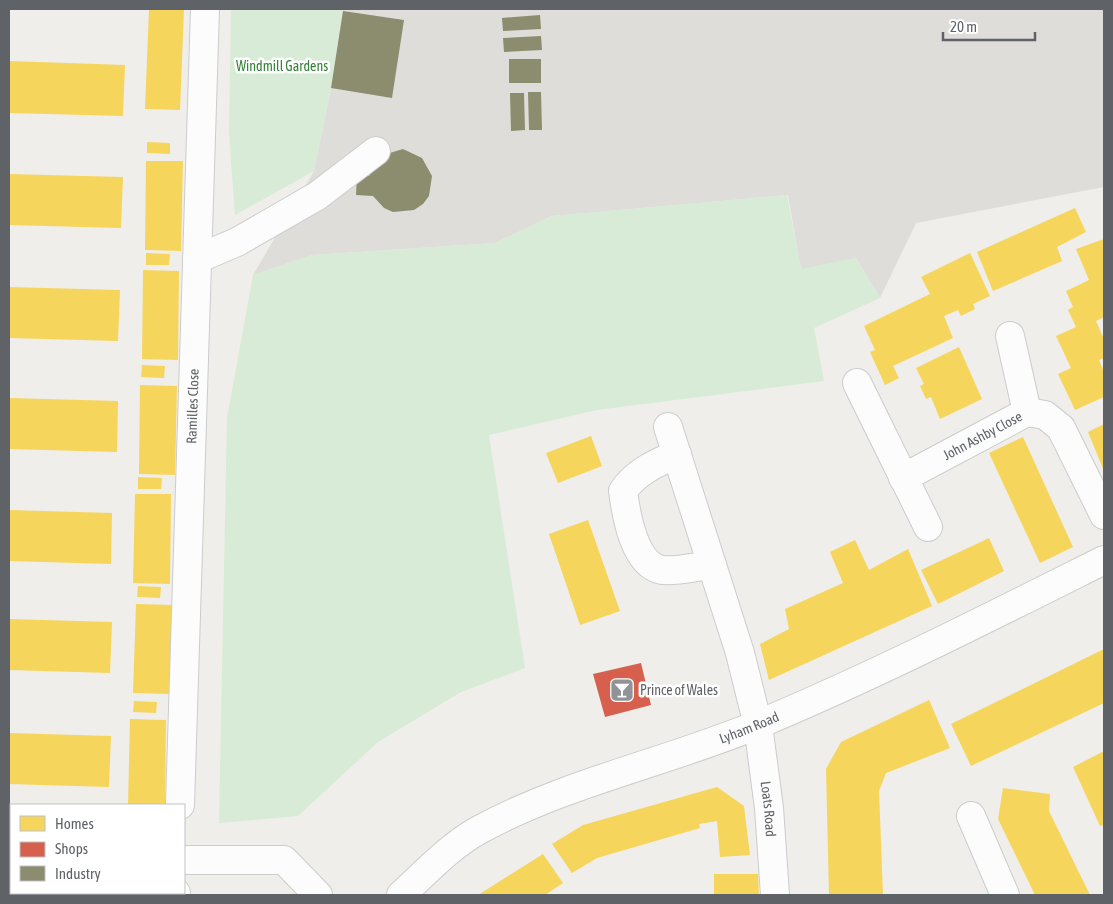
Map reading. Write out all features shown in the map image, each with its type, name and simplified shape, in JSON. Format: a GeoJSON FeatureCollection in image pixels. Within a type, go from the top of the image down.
{"type":"FeatureCollection","features":[{"type":"Feature","properties":{"kind":"street","name":"Ramilles Close"},"geometry":{"type":"LineString","coordinates":[[180,804],[205,9]]}},
{"type":"Feature","properties":{"kind":"street"},"geometry":{"type":"LineString","coordinates":[[197,259],[237,242],[317,196],[376,150]]}},
{"type":"Feature","properties":{"kind":"street","name":"John Ashby Close"},"geometry":{"type":"LineString","coordinates":[[1010,336],[1027,412]]}},
{"type":"Feature","properties":{"kind":"street"},"geometry":{"type":"LineString","coordinates":[[857,382],[928,527]]}},
{"type":"Feature","properties":{"kind":"street","name":"John Ashby Close"},"geometry":{"type":"LineString","coordinates":[[904,478],[1027,412],[1045,415],[1061,428],[1104,516]]}},
{"type":"Feature","properties":{"kind":"street","name":"Loats Road"},"geometry":{"type":"LineString","coordinates":[[668,427],[740,653],[758,725],[769,808],[775,895]]}},
{"type":"Feature","properties":{"kind":"street"},"geometry":{"type":"LineString","coordinates":[[677,454],[655,464],[631,480],[623,491],[631,533],[644,559],[661,570],[712,565]]}},
{"type":"Feature","properties":{"kind":"street","name":"Lyham Road"},"geometry":{"type":"LineString","coordinates":[[401,895],[436,863],[478,831],[536,803],[758,725],[873,672],[1104,560]]}},
{"type":"Feature","properties":{"kind":"street"},"geometry":{"type":"LineString","coordinates":[[971,816],[1005,895]]}},
{"type":"Feature","properties":{"kind":"street"},"geometry":{"type":"LineString","coordinates":[[185,860],[284,860],[318,895]]}},
{"type":"Feature","properties":{"kind":"shaded area"},"geometry":{"type":"Polygon","coordinates":[[[343,9],[1104,9],[1104,187],[916,223],[880,298],[856,258],[801,270],[788,195],[552,216],[495,243],[312,255],[253,275],[314,171],[331,88],[343,9]]]}},
{"type":"Feature","properties":{"kind":"green space","name":"Windmill Gardens"},"geometry":{"type":"Polygon","coordinates":[[[231,9],[343,9],[331,88],[314,171],[235,215],[229,133],[231,9]]]}},
{"type":"Feature","properties":{"kind":"green space"},"geometry":{"type":"Polygon","coordinates":[[[787,195],[801,269],[856,258],[880,298],[814,328],[824,381],[597,410],[489,435],[525,668],[461,692],[378,742],[298,816],[219,823],[227,418],[253,275],[312,255],[495,243],[552,216],[787,195]]]}},
{"type":"Feature","properties":{"kind":"building: Homes"},"geometry":{"type":"Polygon","coordinates":[[[149,9],[184,9],[180,110],[145,109],[149,9]]]}},
{"type":"Feature","properties":{"kind":"building: Homes"},"geometry":{"type":"Polygon","coordinates":[[[9,61],[125,65],[123,116],[9,113],[9,61]]]}},
{"type":"Feature","properties":{"kind":"building: Homes"},"geometry":{"type":"Polygon","coordinates":[[[147,142],[170,143],[170,154],[147,153],[147,142]]]}},
{"type":"Feature","properties":{"kind":"building: Homes"},"geometry":{"type":"Polygon","coordinates":[[[146,161],[183,161],[181,251],[145,250],[146,161]]]}},
{"type":"Feature","properties":{"kind":"building: Homes"},"geometry":{"type":"Polygon","coordinates":[[[9,174],[123,177],[121,228],[9,225],[9,174]]]}},
{"type":"Feature","properties":{"kind":"building: Homes"},"geometry":{"type":"Polygon","coordinates":[[[1075,208],[1086,232],[1057,247],[1062,261],[993,291],[977,252],[1075,208]]]}},
{"type":"Feature","properties":{"kind":"building: Homes"},"geometry":{"type":"Polygon","coordinates":[[[1104,239],[1104,317],[1096,321],[1104,339],[1104,358],[1099,360],[1104,372],[1104,397],[1075,410],[1058,374],[1071,368],[1056,336],[1076,327],[1068,310],[1073,307],[1066,291],[1089,280],[1076,249],[1104,239]]]}},
{"type":"Feature","properties":{"kind":"building: Homes"},"geometry":{"type":"Polygon","coordinates":[[[146,253],[170,254],[169,265],[146,265],[146,253]]]}},
{"type":"Feature","properties":{"kind":"building: Homes"},"geometry":{"type":"Polygon","coordinates":[[[970,253],[990,296],[973,304],[975,309],[961,316],[958,310],[944,316],[953,338],[893,366],[899,378],[885,385],[870,352],[875,350],[864,326],[930,294],[921,277],[970,253]]]}},
{"type":"Feature","properties":{"kind":"building: Homes"},"geometry":{"type":"Polygon","coordinates":[[[143,270],[179,271],[178,360],[142,359],[143,270]]]}},
{"type":"Feature","properties":{"kind":"building: Homes"},"geometry":{"type":"Polygon","coordinates":[[[9,287],[120,290],[118,341],[9,338],[9,287]]]}},
{"type":"Feature","properties":{"kind":"building: Homes"},"geometry":{"type":"Polygon","coordinates":[[[959,347],[982,399],[940,419],[931,397],[926,399],[920,386],[924,384],[916,368],[959,347]]]}},
{"type":"Feature","properties":{"kind":"building: Homes"},"geometry":{"type":"Polygon","coordinates":[[[142,365],[165,366],[164,378],[141,377],[142,365]]]}},
{"type":"Feature","properties":{"kind":"building: Homes"},"geometry":{"type":"Polygon","coordinates":[[[140,385],[177,386],[175,475],[139,474],[140,385]]]}},
{"type":"Feature","properties":{"kind":"building: Homes"},"geometry":{"type":"Polygon","coordinates":[[[9,398],[118,401],[117,452],[9,449],[9,398]]]}},
{"type":"Feature","properties":{"kind":"building: Homes"},"geometry":{"type":"Polygon","coordinates":[[[1104,424],[1104,471],[1088,432],[1104,424]]]}},
{"type":"Feature","properties":{"kind":"building: Homes"},"geometry":{"type":"Polygon","coordinates":[[[591,436],[602,466],[558,483],[546,453],[591,436]]]}},
{"type":"Feature","properties":{"kind":"building: Homes"},"geometry":{"type":"Polygon","coordinates":[[[1023,437],[1073,547],[1040,563],[989,453],[1023,437]]]}},
{"type":"Feature","properties":{"kind":"building: Homes"},"geometry":{"type":"Polygon","coordinates":[[[138,477],[162,478],[161,489],[138,489],[138,477]]]}},
{"type":"Feature","properties":{"kind":"building: Homes"},"geometry":{"type":"Polygon","coordinates":[[[135,494],[171,494],[170,584],[133,583],[135,494]]]}},
{"type":"Feature","properties":{"kind":"building: Homes"},"geometry":{"type":"Polygon","coordinates":[[[9,510],[112,513],[111,564],[9,561],[9,510]]]}},
{"type":"Feature","properties":{"kind":"building: Homes"},"geometry":{"type":"Polygon","coordinates":[[[588,520],[620,611],[580,625],[549,534],[588,520]]]}},
{"type":"Feature","properties":{"kind":"building: Homes"},"geometry":{"type":"Polygon","coordinates":[[[989,538],[1004,571],[938,604],[921,570],[989,538]]]}},
{"type":"Feature","properties":{"kind":"building: Homes"},"geometry":{"type":"Polygon","coordinates":[[[855,540],[869,570],[908,549],[932,606],[769,680],[760,644],[789,629],[785,609],[843,583],[830,552],[855,540]]]}},
{"type":"Feature","properties":{"kind":"building: Homes"},"geometry":{"type":"Polygon","coordinates":[[[138,586],[161,587],[160,598],[137,597],[138,586]]]}},
{"type":"Feature","properties":{"kind":"building: Homes"},"geometry":{"type":"Polygon","coordinates":[[[136,604],[172,605],[170,694],[133,693],[136,604]]]}},
{"type":"Feature","properties":{"kind":"building: Homes"},"geometry":{"type":"Polygon","coordinates":[[[9,619],[112,622],[110,673],[9,670],[9,619]]]}},
{"type":"Feature","properties":{"kind":"building: Homes"},"geometry":{"type":"Polygon","coordinates":[[[1104,649],[1104,703],[971,766],[951,724],[1104,649]]]}},
{"type":"Feature","properties":{"kind":"building: Homes"},"geometry":{"type":"Polygon","coordinates":[[[929,700],[950,748],[886,773],[879,791],[883,895],[829,895],[826,769],[841,742],[929,700]]]}},
{"type":"Feature","properties":{"kind":"building: Homes"},"geometry":{"type":"Polygon","coordinates":[[[134,701],[157,702],[156,713],[133,712],[134,701]]]}},
{"type":"Feature","properties":{"kind":"building: Homes"},"geometry":{"type":"Polygon","coordinates":[[[130,719],[166,720],[165,804],[128,804],[130,719]]]}},
{"type":"Feature","properties":{"kind":"building: Homes"},"geometry":{"type":"Polygon","coordinates":[[[9,733],[111,736],[109,787],[9,784],[9,733]]]}},
{"type":"Feature","properties":{"kind":"building: Homes"},"geometry":{"type":"Polygon","coordinates":[[[1104,751],[1104,825],[1100,826],[1073,767],[1104,751]]]}},
{"type":"Feature","properties":{"kind":"building: Homes"},"geometry":{"type":"Polygon","coordinates":[[[717,787],[744,806],[750,855],[720,857],[717,821],[699,824],[700,828],[597,858],[572,873],[552,844],[583,825],[717,787]]]}},
{"type":"Feature","properties":{"kind":"building: Homes"},"geometry":{"type":"Polygon","coordinates":[[[1003,788],[1050,794],[1049,811],[1090,895],[1035,895],[998,819],[1003,788]]]}},
{"type":"Feature","properties":{"kind":"building: Homes"},"geometry":{"type":"Polygon","coordinates":[[[9,844],[10,894],[105,894],[105,895],[9,895],[9,844]]]}},
{"type":"Feature","properties":{"kind":"building: Homes"},"geometry":{"type":"Polygon","coordinates":[[[543,854],[563,883],[545,895],[478,895],[543,854]]]}},
{"type":"Feature","properties":{"kind":"building: Homes"},"geometry":{"type":"Polygon","coordinates":[[[714,874],[758,874],[759,895],[714,895],[714,874]]]}},
{"type":"Feature","properties":{"kind":"building: Homes"},"geometry":{"type":"Polygon","coordinates":[[[127,894],[163,894],[163,895],[127,894]]]}},
{"type":"Feature","properties":{"kind":"building: Shops","name":"Prince of Wales"},"geometry":{"type":"Polygon","coordinates":[[[641,663],[651,705],[605,717],[593,674],[641,663]]]}},
{"type":"Feature","properties":{"kind":"building: Industry"},"geometry":{"type":"Polygon","coordinates":[[[343,11],[404,20],[392,98],[331,88],[343,11]]]}},
{"type":"Feature","properties":{"kind":"building: Industry"},"geometry":{"type":"Polygon","coordinates":[[[540,15],[541,29],[503,31],[502,18],[540,15]]]}},
{"type":"Feature","properties":{"kind":"building: Industry"},"geometry":{"type":"Polygon","coordinates":[[[541,36],[542,50],[504,52],[503,38],[541,36]]]}},
{"type":"Feature","properties":{"kind":"building: Industry"},"geometry":{"type":"Polygon","coordinates":[[[509,59],[541,59],[541,83],[509,83],[509,59]]]}},
{"type":"Feature","properties":{"kind":"building: Industry"},"geometry":{"type":"Polygon","coordinates":[[[528,92],[541,92],[542,130],[529,130],[528,92]]]}},
{"type":"Feature","properties":{"kind":"building: Industry"},"geometry":{"type":"Polygon","coordinates":[[[510,93],[524,93],[525,130],[511,131],[510,93]]]}},
{"type":"Feature","properties":{"kind":"building: Industry"},"geometry":{"type":"Polygon","coordinates":[[[403,149],[422,158],[432,176],[429,196],[423,204],[414,210],[393,212],[384,208],[373,196],[356,195],[357,175],[364,173],[369,176],[383,155],[403,149]]]}},
{"type":"Feature","properties":{"kind":"place","name":"Prince of Wales"},"geometry":{"type":"Point","coordinates":[622,690]}}]}
